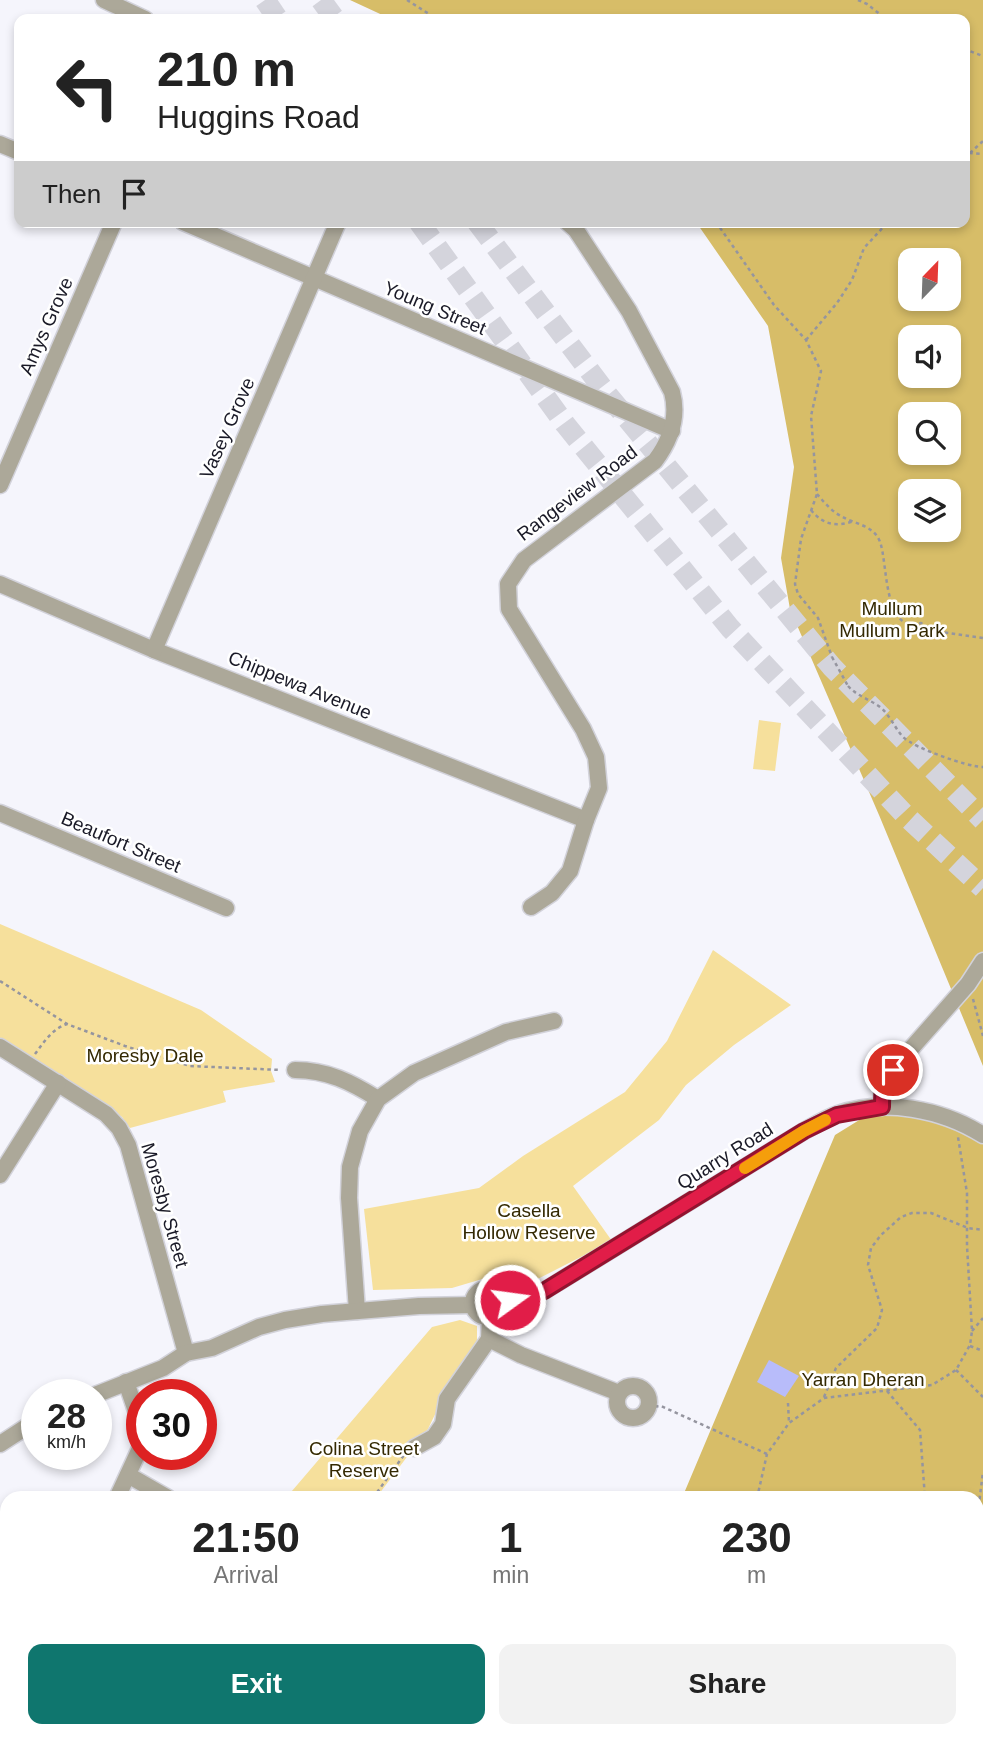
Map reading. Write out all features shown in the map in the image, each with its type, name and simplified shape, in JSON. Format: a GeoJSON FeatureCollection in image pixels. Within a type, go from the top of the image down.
{"type":"FeatureCollection","features":[{"type":"Feature","properties":{"kind":"street"},"geometry":{"type":"LineString","coordinates":[[104,0],[134,14]]}},
{"type":"Feature","properties":{"kind":"street","name":"Amys Grove"},"geometry":{"type":"LineString","coordinates":[[0,485],[111,228]]}},
{"type":"Feature","properties":{"kind":"street","name":"Young Street"},"geometry":{"type":"LineString","coordinates":[[197,228],[671,431]]}},
{"type":"Feature","properties":{"kind":"street","name":"Vasey Grove"},"geometry":{"type":"LineString","coordinates":[[154,649],[336,228]]}},
{"type":"Feature","properties":{"kind":"street","name":"Rangeview Road"},"geometry":{"type":"LineString","coordinates":[[531,907],[552,893],[570,871],[599,788],[596,757],[583,729],[509,609],[508,584],[524,560],[655,461],[667,445],[676,404],[629,311],[574,228]]}},
{"type":"Feature","properties":{"kind":"street","name":"Chippewa Avenue"},"geometry":{"type":"LineString","coordinates":[[0,584],[154,649],[586,820]]}},
{"type":"Feature","properties":{"kind":"street","name":"Beaufort Street"},"geometry":{"type":"LineString","coordinates":[[0,813],[226,908]]}},
{"type":"Feature","properties":{"kind":"street"},"geometry":{"type":"LineString","coordinates":[[882,1107],[882,1087],[887,1076],[968,984],[983,961]]}},
{"type":"Feature","properties":{"kind":"street"},"geometry":{"type":"LineString","coordinates":[[357,1311],[349,1198],[350,1167],[360,1131],[378,1099],[414,1073],[506,1032],[554,1021]]}},
{"type":"Feature","properties":{"kind":"street","name":"Moresby Street"},"geometry":{"type":"LineString","coordinates":[[0,1047],[106,1114],[124,1136],[186,1353]]}},
{"type":"Feature","properties":{"kind":"street"},"geometry":{"type":"LineString","coordinates":[[295,1070],[311,1070],[338,1076],[378,1099]]}},
{"type":"Feature","properties":{"kind":"street"},"geometry":{"type":"LineString","coordinates":[[0,1175],[58,1083]]}},
{"type":"Feature","properties":{"kind":"street","name":"Quarry Road"},"geometry":{"type":"LineString","coordinates":[[501,1303],[544,1291],[804,1131],[837,1115],[882,1107],[928,1111],[968,1125],[983,1135]]}},
{"type":"Feature","properties":{"kind":"street"},"geometry":{"type":"LineString","coordinates":[[414,1448],[434,1437],[443,1424],[447,1399],[489,1339],[491,1317],[498,1311],[501,1303],[498,1294],[486,1289],[477,1293],[473,1305]]}},
{"type":"Feature","properties":{"kind":"street"},"geometry":{"type":"LineString","coordinates":[[134,1379],[163,1368],[186,1353],[212,1348],[259,1327],[285,1320],[322,1314],[419,1306],[473,1305]]}},
{"type":"Feature","properties":{"kind":"street"},"geometry":{"type":"LineString","coordinates":[[473,1305],[481,1316],[491,1317]]}},
{"type":"Feature","properties":{"kind":"street"},"geometry":{"type":"LineString","coordinates":[[489,1339],[521,1355],[619,1393]]}},
{"type":"Feature","properties":{"kind":"street"},"geometry":{"type":"LineString","coordinates":[[112,1388],[126,1382]]}},
{"type":"Feature","properties":{"kind":"street"},"geometry":{"type":"LineString","coordinates":[[637,1386],[648,1397],[648,1407],[641,1415],[626,1416],[617,1404],[619,1393],[627,1387],[637,1386]]}},
{"type":"Feature","properties":{"kind":"street"},"geometry":{"type":"LineString","coordinates":[[0,1444],[21,1430]]}},
{"type":"Feature","properties":{"kind":"street"},"geometry":{"type":"LineString","coordinates":[[120,1491],[130,1470]]}},
{"type":"Feature","properties":{"kind":"street"},"geometry":{"type":"LineString","coordinates":[[128,1475],[156,1491]]}},
{"type":"Feature","properties":{"kind":"path"},"geometry":{"type":"LineString","coordinates":[[407,0],[429,14]]}},
{"type":"Feature","properties":{"kind":"path"},"geometry":{"type":"LineString","coordinates":[[858,0],[880,14]]}},
{"type":"Feature","properties":{"kind":"path"},"geometry":{"type":"LineString","coordinates":[[970,153],[983,141]]}},
{"type":"Feature","properties":{"kind":"path"},"geometry":{"type":"LineString","coordinates":[[970,153],[983,154]]}},
{"type":"Feature","properties":{"kind":"path"},"geometry":{"type":"LineString","coordinates":[[720,228],[775,305],[806,340],[821,371],[811,416],[817,494],[801,539],[795,583],[798,594],[818,618],[832,657],[848,686],[856,694],[888,713],[903,737],[970,767],[983,767]]}},
{"type":"Feature","properties":{"kind":"path"},"geometry":{"type":"LineString","coordinates":[[806,340],[837,303],[852,280],[864,248],[882,228]]}},
{"type":"Feature","properties":{"kind":"path"},"geometry":{"type":"LineString","coordinates":[[817,494],[842,517],[868,528],[879,538],[886,560],[887,591],[894,610],[905,624],[921,623],[934,631],[983,638]]}},
{"type":"Feature","properties":{"kind":"path"},"geometry":{"type":"LineString","coordinates":[[811,510],[826,524],[854,521]]}},
{"type":"Feature","properties":{"kind":"path"},"geometry":{"type":"LineString","coordinates":[[0,981],[66,1024],[190,1066],[295,1070]]}},
{"type":"Feature","properties":{"kind":"path"},"geometry":{"type":"LineString","coordinates":[[968,984],[983,1036]]}},
{"type":"Feature","properties":{"kind":"path"},"geometry":{"type":"LineString","coordinates":[[27,1065],[50,1035],[66,1024]]}},
{"type":"Feature","properties":{"kind":"path"},"geometry":{"type":"LineString","coordinates":[[760,1491],[767,1454],[789,1423],[824,1398],[932,1385],[956,1370],[970,1345],[972,1331],[967,1193],[956,1121]]}},
{"type":"Feature","properties":{"kind":"path"},"geometry":{"type":"LineString","coordinates":[[824,1398],[836,1368],[877,1328],[882,1310],[868,1265],[871,1248],[881,1235],[901,1217],[912,1213],[931,1213],[968,1228],[983,1230]]}},
{"type":"Feature","properties":{"kind":"path"},"geometry":{"type":"LineString","coordinates":[[972,1331],[983,1318]]}},
{"type":"Feature","properties":{"kind":"path"},"geometry":{"type":"LineString","coordinates":[[970,1345],[983,1351]]}},
{"type":"Feature","properties":{"kind":"path"},"geometry":{"type":"LineString","coordinates":[[956,1370],[983,1397]]}},
{"type":"Feature","properties":{"kind":"path"},"geometry":{"type":"LineString","coordinates":[[886,1390],[920,1430],[924,1491]]}},
{"type":"Feature","properties":{"kind":"path"},"geometry":{"type":"LineString","coordinates":[[788,1403],[789,1423]]}},
{"type":"Feature","properties":{"kind":"path"},"geometry":{"type":"LineString","coordinates":[[648,1407],[661,1406],[767,1454]]}},
{"type":"Feature","properties":{"kind":"path"},"geometry":{"type":"LineString","coordinates":[[378,1491],[407,1450],[414,1448]]}},
{"type":"Feature","properties":{"kind":"path"},"geometry":{"type":"LineString","coordinates":[[981,1491],[983,1472]]}},
{"type":"Feature","properties":{"kind":"green space","name":"Mullum Mullum Park"},"geometry":{"type":"Polygon","coordinates":[[[350,0],[983,0],[983,1066],[790,609],[781,558],[794,467],[768,326],[700,228],[970,228],[970,14],[380,14],[350,0]]]}},
{"type":"Feature","properties":{"kind":"green space"},"geometry":{"type":"Polygon","coordinates":[[[759,720],[781,723],[775,771],[753,769],[759,720]]]}},
{"type":"Feature","properties":{"kind":"green space","name":"Moresby Dale"},"geometry":{"type":"Polygon","coordinates":[[[0,924],[201,1010],[272,1059],[271,1071],[275,1082],[223,1091],[226,1102],[130,1128],[122,1117],[0,1038],[0,924]]]}},
{"type":"Feature","properties":{"kind":"green space","name":"Casella Hollow Reserve"},"geometry":{"type":"Polygon","coordinates":[[[713,950],[791,1005],[734,1045],[686,1085],[659,1120],[573,1186],[612,1241],[522,1287],[489,1277],[452,1288],[373,1290],[364,1209],[479,1188],[523,1156],[625,1092],[667,1041],[713,950]]]}},
{"type":"Feature","properties":{"kind":"green space","name":"Yarran Dheran"},"geometry":{"type":"Polygon","coordinates":[[[889,1113],[931,1119],[983,1131],[983,1491],[685,1491],[835,1135],[869,1114],[889,1113]]]}},
{"type":"Feature","properties":{"kind":"green space","name":"Colina Street Reserve"},"geometry":{"type":"Polygon","coordinates":[[[460,1320],[477,1326],[477,1343],[452,1379],[428,1429],[381,1491],[292,1491],[432,1327],[460,1320]]]}},
{"type":"Feature","properties":{"kind":"building"},"geometry":{"type":"Polygon","coordinates":[[[769,1360],[799,1376],[785,1397],[757,1382],[769,1360]]]}},
{"type":"Feature","properties":{"kind":"tunnel"},"geometry":{"type":"LineString","coordinates":[[265,0],[275,14]]}},
{"type":"Feature","properties":{"kind":"tunnel"},"geometry":{"type":"LineString","coordinates":[[321,0],[331,14]]}},
{"type":"Feature","properties":{"kind":"tunnel"},"geometry":{"type":"LineString","coordinates":[[423,228],[565,424],[730,628],[907,817],[983,888]]}},
{"type":"Feature","properties":{"kind":"tunnel"},"geometry":{"type":"LineString","coordinates":[[482,228],[607,394],[832,667],[983,820]]}},
{"type":"Feature","properties":{"kind":"slow traffic"},"geometry":{"type":"LineString","coordinates":[[745,1168],[825,1120]]}},
{"type":"Feature","properties":{"kind":"route"},"geometry":{"type":"LineString","coordinates":[[510,1300],[544,1291],[804,1131],[837,1115],[882,1107],[882,1087],[893,1070]]}}]}
